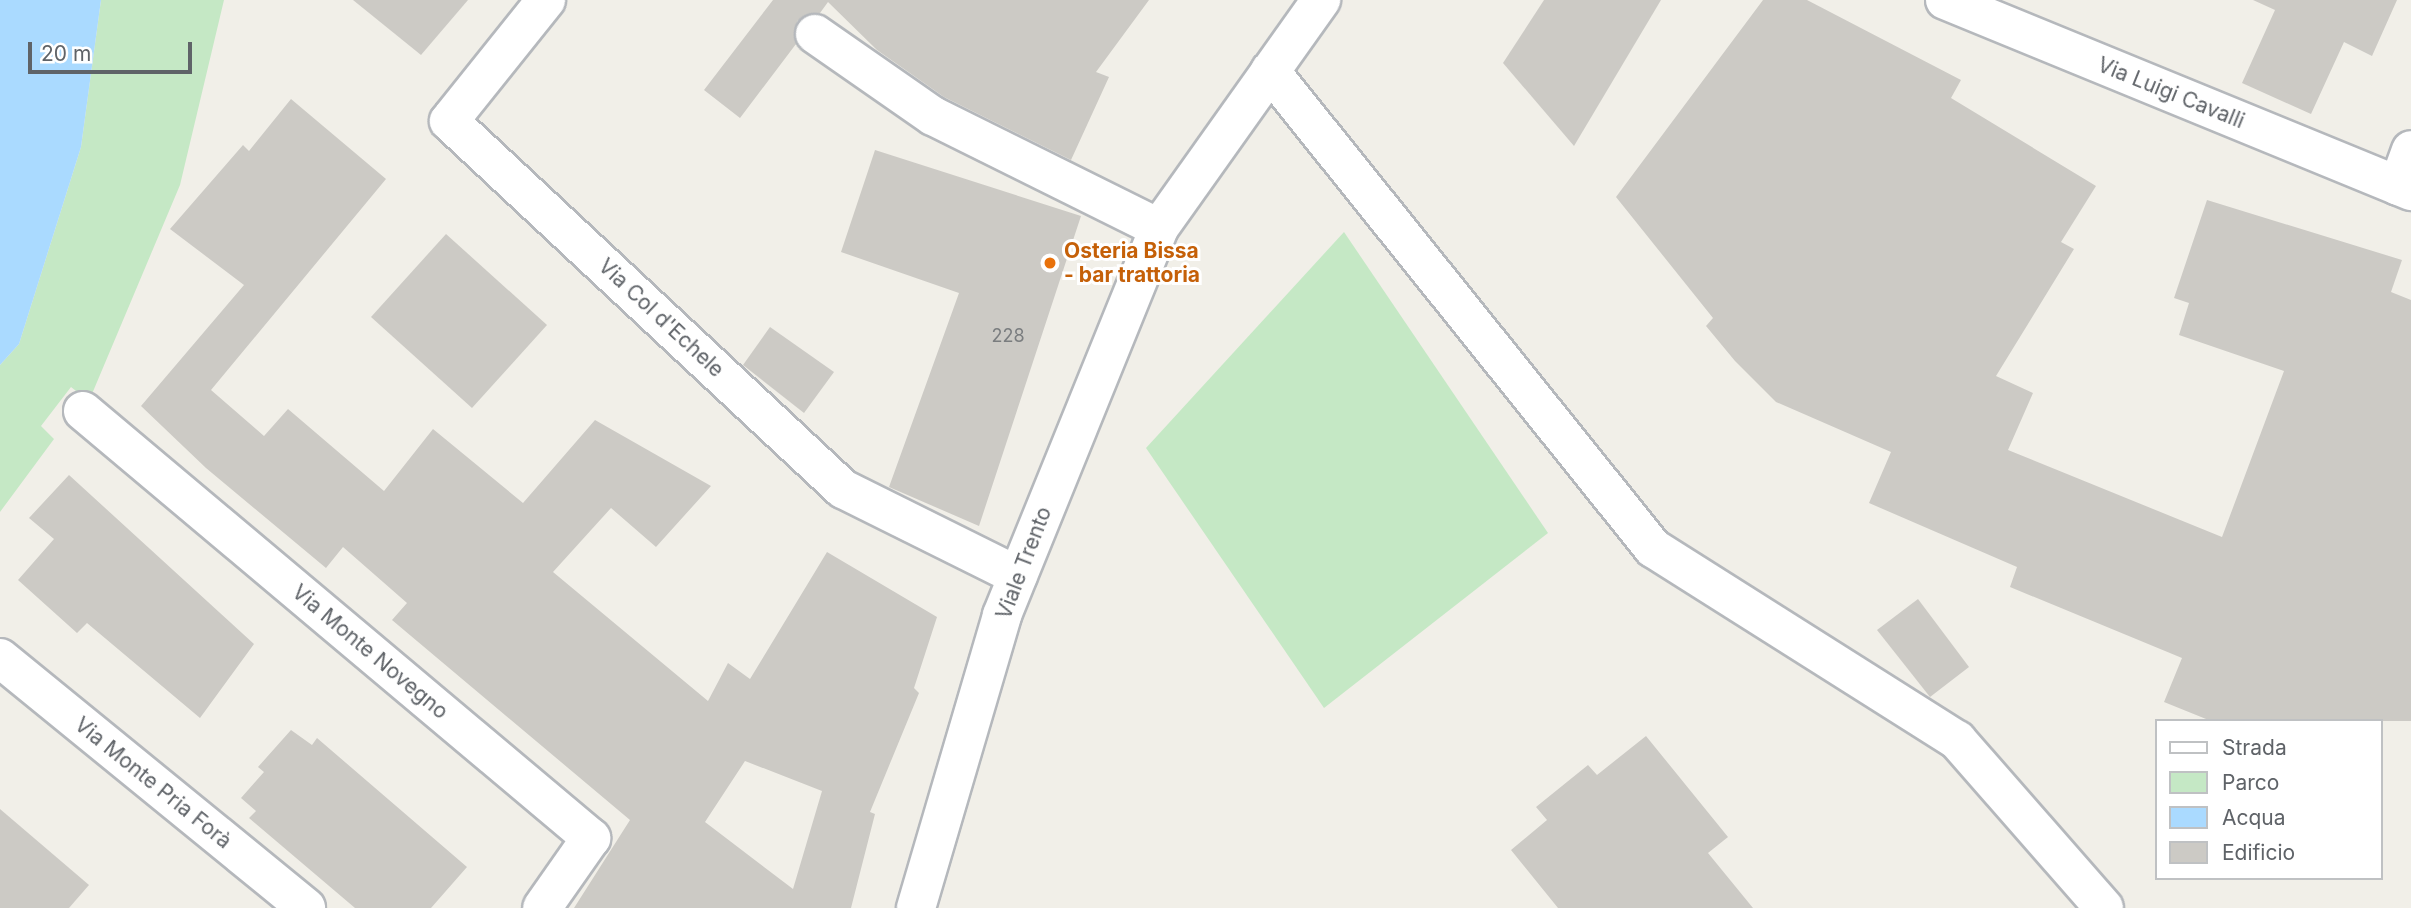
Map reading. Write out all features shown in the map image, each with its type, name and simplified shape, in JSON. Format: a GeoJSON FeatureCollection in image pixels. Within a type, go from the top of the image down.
{"type":"FeatureCollection","features":[{"type":"Feature","properties":{"kind":"street","name":"Via Col d'Echele"},"geometry":{"type":"LineString","coordinates":[[546,0],[449,121],[843,489],[1018,576]]}},
{"type":"Feature","properties":{"kind":"street","name":"Viale Trento"},"geometry":{"type":"LineString","coordinates":[[916,908],[1018,576],[1158,228],[1321,0]]}},
{"type":"Feature","properties":{"kind":"street","name":"Via Luigi Cavalli"},"geometry":{"type":"LineString","coordinates":[[1945,0],[2404,188]]}},
{"type":"Feature","properties":{"kind":"street"},"geometry":{"type":"LineString","coordinates":[[815,34],[933,116],[1158,228]]}},
{"type":"Feature","properties":{"kind":"street"},"geometry":{"type":"LineString","coordinates":[[1270,71],[1653,548],[1957,740],[2104,908]]}},
{"type":"Feature","properties":{"kind":"street"},"geometry":{"type":"LineString","coordinates":[[2404,188],[2411,150]]}},
{"type":"Feature","properties":{"kind":"street","name":"Via Monte Novegno"},"geometry":{"type":"LineString","coordinates":[[83,411],[591,838],[542,908]]}},
{"type":"Feature","properties":{"kind":"street","name":"Via Monte Pria Forà"},"geometry":{"type":"LineString","coordinates":[[0,659],[306,908]]}},
{"type":"Feature","properties":{"kind":"green space"},"geometry":{"type":"Polygon","coordinates":[[[101,0],[224,0],[180,185],[89,401],[71,387],[41,426],[54,439],[0,512],[0,365],[19,344],[81,147],[101,0]]]}},
{"type":"Feature","properties":{"kind":"green space"},"geometry":{"type":"Polygon","coordinates":[[[1344,232],[1548,533],[1324,708],[1146,448],[1344,232]]]}},
{"type":"Feature","properties":{"kind":"water"},"geometry":{"type":"Polygon","coordinates":[[[0,0],[101,0],[81,147],[19,344],[0,365],[0,0]]]}},
{"type":"Feature","properties":{"kind":"building"},"geometry":{"type":"Polygon","coordinates":[[[353,0],[468,0],[421,55],[353,0]]]}},
{"type":"Feature","properties":{"kind":"building"},"geometry":{"type":"Polygon","coordinates":[[[773,0],[1149,0],[1096,72],[1109,77],[1071,160],[944,97],[877,50],[828,2],[820,13],[797,21],[796,44],[740,118],[704,90],[773,0]]]}},
{"type":"Feature","properties":{"kind":"building"},"geometry":{"type":"Polygon","coordinates":[[[1544,0],[1661,0],[1574,146],[1503,63],[1544,0]]]}},
{"type":"Feature","properties":{"kind":"building"},"geometry":{"type":"Polygon","coordinates":[[[1763,0],[1807,0],[1961,80],[1951,98],[2096,186],[2061,242],[2074,249],[1996,376],[2033,393],[2008,450],[2222,537],[2284,371],[2179,335],[2189,303],[2174,298],[2207,200],[2402,260],[2391,292],[2411,300],[2411,721],[2206,719],[2164,702],[2182,658],[2010,587],[2017,567],[1869,503],[1891,452],[1776,402],[1735,361],[1706,326],[1713,318],[1616,197],[1763,0]]]}},
{"type":"Feature","properties":{"kind":"building"},"geometry":{"type":"Polygon","coordinates":[[[2253,0],[2397,0],[2372,56],[2344,42],[2311,114],[2242,83],[2275,10],[2253,0]]]}},
{"type":"Feature","properties":{"kind":"building"},"geometry":{"type":"Polygon","coordinates":[[[291,99],[386,179],[211,390],[264,436],[288,409],[384,491],[433,429],[523,503],[595,420],[711,486],[656,547],[611,508],[553,572],[708,701],[728,663],[750,679],[827,552],[937,617],[914,688],[919,693],[870,812],[875,814],[851,908],[574,908],[630,820],[392,620],[407,603],[343,547],[326,568],[206,468],[141,406],[244,285],[170,229],[243,145],[249,151],[291,99]],[[745,761],[705,822],[793,889],[822,791],[745,761]]]}},
{"type":"Feature","properties":{"kind":"building"},"geometry":{"type":"Polygon","coordinates":[[[875,150],[1081,216],[979,526],[889,487],[959,293],[841,252],[875,150]]]}},
{"type":"Feature","properties":{"kind":"building"},"geometry":{"type":"Polygon","coordinates":[[[446,234],[547,325],[472,408],[371,317],[446,234]]]}},
{"type":"Feature","properties":{"kind":"building"},"geometry":{"type":"Polygon","coordinates":[[[770,327],[834,372],[804,413],[743,365],[770,327]]]}},
{"type":"Feature","properties":{"kind":"building"},"geometry":{"type":"Polygon","coordinates":[[[69,475],[254,644],[200,718],[87,623],[77,633],[18,580],[54,539],[29,518],[69,475]]]}},
{"type":"Feature","properties":{"kind":"building"},"geometry":{"type":"Polygon","coordinates":[[[1918,599],[1969,667],[1930,697],[1877,630],[1918,599]]]}},
{"type":"Feature","properties":{"kind":"building"},"geometry":{"type":"Polygon","coordinates":[[[291,730],[312,745],[317,738],[467,867],[431,908],[355,908],[249,818],[256,811],[241,798],[264,772],[258,767],[291,730]]]}},
{"type":"Feature","properties":{"kind":"building"},"geometry":{"type":"Polygon","coordinates":[[[1646,736],[1728,837],[1708,853],[1753,908],[1558,908],[1511,850],[1547,820],[1536,807],[1588,765],[1597,775],[1646,736]]]}},
{"type":"Feature","properties":{"kind":"building"},"geometry":{"type":"Polygon","coordinates":[[[0,809],[89,885],[69,908],[0,908],[0,809]]]}},
{"type":"Feature","properties":{"kind":"place","name":"Osteria Bissa - bar trattoria"},"geometry":{"type":"Point","coordinates":[1050,263]}}]}
